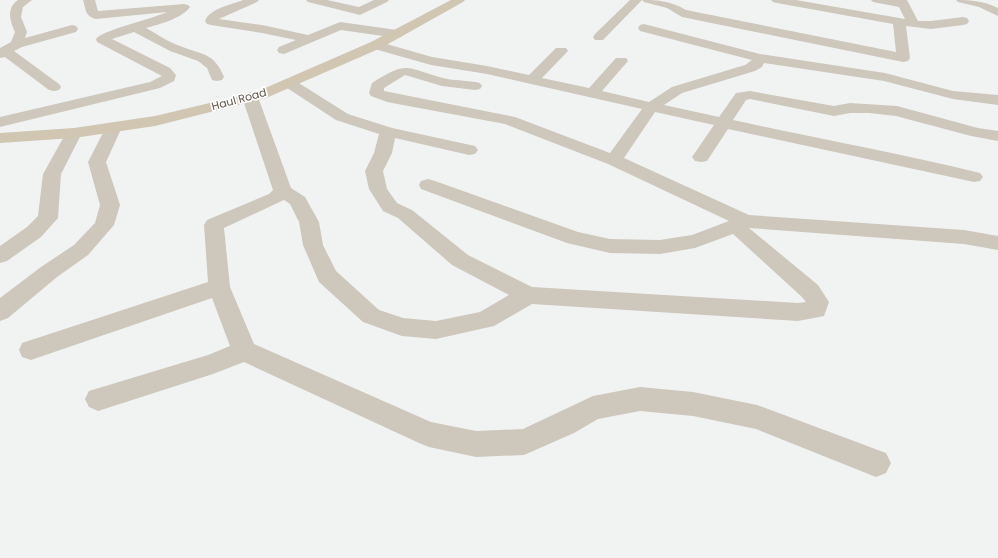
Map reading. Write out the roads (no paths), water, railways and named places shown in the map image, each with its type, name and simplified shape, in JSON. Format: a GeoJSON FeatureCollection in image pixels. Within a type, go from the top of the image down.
{"type":"FeatureCollection","features":[{"type":"Feature","properties":{"kind":"main road","name":"Haul Road"},"geometry":{"type":"LineString","coordinates":[[0,138],[74,133],[155,121],[250,97],[289,83],[376,45],[460,0]]}},
{"type":"Feature","properties":{"kind":"street"},"geometry":{"type":"LineString","coordinates":[[17,44],[21,32],[15,16],[18,5],[26,0]]}},
{"type":"Feature","properties":{"kind":"street"},"geometry":{"type":"LineString","coordinates":[[89,0],[93,14],[96,15],[147,5],[186,3]]}},
{"type":"Feature","properties":{"kind":"street"},"geometry":{"type":"LineString","coordinates":[[217,0],[202,20],[262,29],[307,39]]}},
{"type":"Feature","properties":{"kind":"street"},"geometry":{"type":"LineString","coordinates":[[211,21],[217,14],[253,0]]}},
{"type":"Feature","properties":{"kind":"street"},"geometry":{"type":"LineString","coordinates":[[312,0],[360,11],[377,2],[388,11]]}},
{"type":"Feature","properties":{"kind":"street"},"geometry":{"type":"LineString","coordinates":[[599,37],[636,0]]}},
{"type":"Feature","properties":{"kind":"street"},"geometry":{"type":"LineString","coordinates":[[648,0],[671,6],[682,13],[903,58],[899,22]]}},
{"type":"Feature","properties":{"kind":"street"},"geometry":{"type":"LineString","coordinates":[[777,0],[913,24],[931,25],[963,21]]}},
{"type":"Feature","properties":{"kind":"street"},"geometry":{"type":"LineString","coordinates":[[877,0],[902,2],[909,13],[913,24]]}},
{"type":"Feature","properties":{"kind":"street"},"geometry":{"type":"LineString","coordinates":[[962,0],[983,5],[998,12]]}},
{"type":"Feature","properties":{"kind":"street"},"geometry":{"type":"LineString","coordinates":[[986,0],[998,5]]}},
{"type":"Feature","properties":{"kind":"street"},"geometry":{"type":"LineString","coordinates":[[0,122],[155,85],[169,78],[169,75],[165,72],[102,39],[175,13],[186,3]]}},
{"type":"Feature","properties":{"kind":"street"},"geometry":{"type":"LineString","coordinates":[[284,50],[340,26],[398,34]]}},
{"type":"Feature","properties":{"kind":"street"},"geometry":{"type":"LineString","coordinates":[[136,28],[161,41],[167,46],[202,57],[215,67],[217,77]]}},
{"type":"Feature","properties":{"kind":"street"},"geometry":{"type":"LineString","coordinates":[[644,28],[760,58],[885,77],[953,95],[998,100]]}},
{"type":"Feature","properties":{"kind":"street"},"geometry":{"type":"LineString","coordinates":[[3,53],[17,44],[72,29]]}},
{"type":"Feature","properties":{"kind":"street"},"geometry":{"type":"LineString","coordinates":[[376,45],[431,61],[486,70],[974,177]]}},
{"type":"Feature","properties":{"kind":"street"},"geometry":{"type":"LineString","coordinates":[[532,80],[561,51]]}},
{"type":"Feature","properties":{"kind":"street"},"geometry":{"type":"LineString","coordinates":[[3,53],[21,61],[54,87]]}},
{"type":"Feature","properties":{"kind":"street"},"geometry":{"type":"LineString","coordinates":[[614,160],[651,107],[677,90],[750,68],[757,64],[760,58]]}},
{"type":"Feature","properties":{"kind":"street"},"geometry":{"type":"LineString","coordinates":[[593,93],[621,61]]}},
{"type":"Feature","properties":{"kind":"street"},"geometry":{"type":"LineString","coordinates":[[475,86],[442,82],[415,73],[404,72],[396,74],[377,86],[376,93],[387,98],[509,120],[614,160],[742,223],[964,237],[998,243]]}},
{"type":"Feature","properties":{"kind":"street"},"geometry":{"type":"LineString","coordinates":[[289,83],[342,117],[388,132],[469,150]]}},
{"type":"Feature","properties":{"kind":"street"},"geometry":{"type":"LineString","coordinates":[[700,157],[741,96],[750,96],[834,111],[850,108],[869,108],[897,111],[977,133],[998,136]]}},
{"type":"Feature","properties":{"kind":"street"},"geometry":{"type":"LineString","coordinates":[[250,97],[283,191],[298,201],[309,222],[313,245],[327,276],[371,316],[402,327],[436,330],[486,320],[528,295]]}},
{"type":"Feature","properties":{"kind":"street"},"geometry":{"type":"LineString","coordinates":[[0,312],[49,272],[81,250],[104,225],[110,205],[97,162],[114,127]]}},
{"type":"Feature","properties":{"kind":"street"},"geometry":{"type":"LineString","coordinates":[[388,132],[383,153],[374,171],[378,189],[390,207],[405,214],[460,260],[528,295],[798,312],[816,310],[818,302],[810,291],[742,233],[742,223]]}},
{"type":"Feature","properties":{"kind":"street"},"geometry":{"type":"LineString","coordinates":[[0,256],[34,232],[48,218],[52,174],[74,133]]}},
{"type":"Feature","properties":{"kind":"street"},"geometry":{"type":"LineString","coordinates":[[428,185],[574,238],[610,246],[660,247],[695,241],[742,223]]}},
{"type":"Feature","properties":{"kind":"street"},"geometry":{"type":"LineString","coordinates":[[283,191],[276,198],[214,225],[219,287],[244,351],[429,434],[476,444],[524,442],[564,424],[593,408],[640,398],[693,404],[757,416],[876,463]]}},
{"type":"Feature","properties":{"kind":"street"},"geometry":{"type":"LineString","coordinates":[[31,350],[219,287]]}},
{"type":"Feature","properties":{"kind":"street"},"geometry":{"type":"LineString","coordinates":[[98,399],[213,364],[244,351]]}}]}
